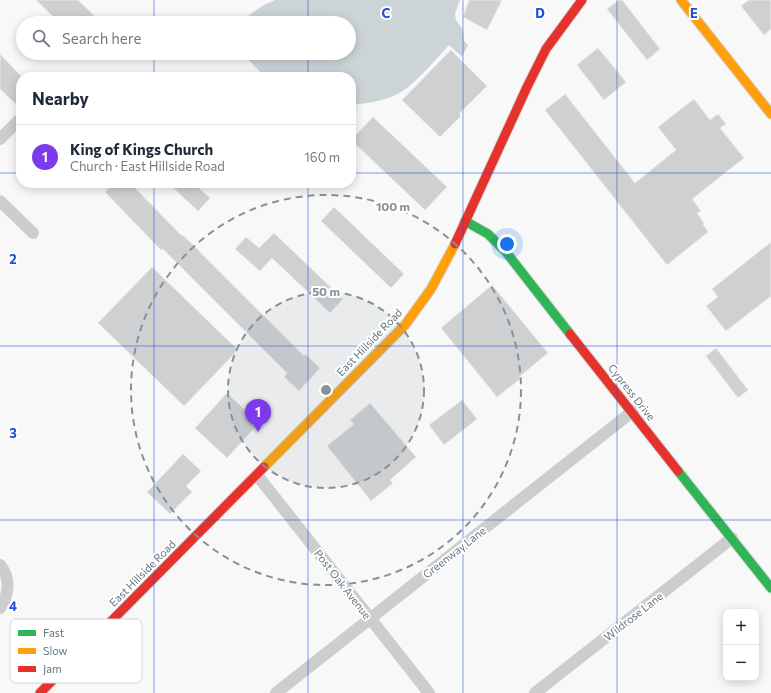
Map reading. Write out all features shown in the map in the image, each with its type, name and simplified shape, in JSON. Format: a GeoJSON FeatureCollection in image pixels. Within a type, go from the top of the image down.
{"type":"FeatureCollection","features":[{"type":"Feature","properties":{"kind":"street","name":"East Hillside Road"},"geometry":{"type":"LineString","coordinates":[[114,619],[405,325],[431,289],[449,257],[546,49],[582,0]]}},
{"type":"Feature","properties":{"kind":"street"},"geometry":{"type":"LineString","coordinates":[[681,0],[771,114]]}},
{"type":"Feature","properties":{"kind":"street"},"geometry":{"type":"LineString","coordinates":[[0,138],[16,123]]}},
{"type":"Feature","properties":{"kind":"street"},"geometry":{"type":"LineString","coordinates":[[0,201],[33,233]]}},
{"type":"Feature","properties":{"kind":"street","name":"Cypress Drive"},"geometry":{"type":"LineString","coordinates":[[465,221],[488,234],[506,252],[633,411],[771,588]]}},
{"type":"Feature","properties":{"kind":"street","name":"Greenway Lane"},"geometry":{"type":"LineString","coordinates":[[276,693],[633,411]]}},
{"type":"Feature","properties":{"kind":"street","name":"Post Oak Avenue"},"geometry":{"type":"LineString","coordinates":[[257,475],[429,693]]}},
{"type":"Feature","properties":{"kind":"street","name":"Wildrose Lane"},"geometry":{"type":"LineString","coordinates":[[535,693],[732,538]]}},
{"type":"Feature","properties":{"kind":"street"},"geometry":{"type":"LineString","coordinates":[[0,565],[4,569],[8,584],[6,599],[0,608]]}},
{"type":"Feature","properties":{"kind":"street","name":"East Hillside Road"},"geometry":{"type":"LineString","coordinates":[[40,693],[50,683]]}},
{"type":"Feature","properties":{"kind":"shaded area"},"geometry":{"type":"Polygon","coordinates":[[[275,0],[460,0],[455,14],[456,20],[463,30],[464,41],[468,45],[462,57],[449,45],[413,83],[401,92],[388,98],[356,104],[356,72],[260,72],[249,60],[356,60],[356,16],[248,16],[262,6],[275,0]]]}},
{"type":"Feature","properties":{"kind":"building"},"geometry":{"type":"Polygon","coordinates":[[[36,0],[78,0],[95,16],[53,16],[36,0]]]}},
{"type":"Feature","properties":{"kind":"building"},"geometry":{"type":"Polygon","coordinates":[[[469,0],[502,0],[487,30],[463,17],[469,0]]]}},
{"type":"Feature","properties":{"kind":"building"},"geometry":{"type":"Polygon","coordinates":[[[619,0],[622,0],[660,49],[647,60],[607,9],[619,0]]]}},
{"type":"Feature","properties":{"kind":"building"},"geometry":{"type":"Polygon","coordinates":[[[749,0],[771,0],[771,29],[764,35],[741,6],[749,0]]]}},
{"type":"Feature","properties":{"kind":"building"},"geometry":{"type":"Polygon","coordinates":[[[598,48],[626,82],[604,100],[577,65],[598,48]]]}},
{"type":"Feature","properties":{"kind":"building"},"geometry":{"type":"Polygon","coordinates":[[[451,50],[487,86],[459,114],[461,116],[440,137],[402,100],[451,50]]]}},
{"type":"Feature","properties":{"kind":"building"},"geometry":{"type":"Polygon","coordinates":[[[0,54],[17,72],[16,104],[0,89],[0,54]]]}},
{"type":"Feature","properties":{"kind":"building"},"geometry":{"type":"Polygon","coordinates":[[[565,94],[635,183],[676,150],[658,127],[694,99],[710,120],[718,114],[726,124],[720,128],[744,158],[692,199],[701,211],[697,213],[708,232],[667,265],[545,110],[565,94]]]}},
{"type":"Feature","properties":{"kind":"building"},"geometry":{"type":"Polygon","coordinates":[[[373,117],[447,187],[425,210],[356,145],[356,135],[373,117]]]}},
{"type":"Feature","properties":{"kind":"building"},"geometry":{"type":"Polygon","coordinates":[[[109,188],[135,188],[304,356],[305,354],[320,368],[299,391],[284,377],[287,373],[163,249],[161,250],[105,192],[109,188]]]}},
{"type":"Feature","properties":{"kind":"building"},"geometry":{"type":"Polygon","coordinates":[[[173,188],[199,188],[210,198],[198,211],[173,188]]]}},
{"type":"Feature","properties":{"kind":"building"},"geometry":{"type":"Polygon","coordinates":[[[334,207],[404,274],[391,288],[321,221],[334,207]]]}},
{"type":"Feature","properties":{"kind":"building"},"geometry":{"type":"Polygon","coordinates":[[[274,233],[343,299],[330,313],[272,258],[260,271],[235,249],[246,237],[259,248],[274,233]]]}},
{"type":"Feature","properties":{"kind":"building"},"geometry":{"type":"Polygon","coordinates":[[[771,242],[771,296],[726,331],[706,306],[718,297],[712,289],[771,242]]]}},
{"type":"Feature","properties":{"kind":"building"},"geometry":{"type":"Polygon","coordinates":[[[152,267],[238,350],[184,406],[98,323],[152,267]]]}},
{"type":"Feature","properties":{"kind":"building"},"geometry":{"type":"Polygon","coordinates":[[[492,285],[548,353],[519,377],[520,379],[497,397],[441,328],[492,285]]]}},
{"type":"Feature","properties":{"kind":"building"},"geometry":{"type":"Polygon","coordinates":[[[716,348],[748,390],[738,398],[706,356],[716,348]]]}},
{"type":"Feature","properties":{"kind":"building"},"geometry":{"type":"Polygon","coordinates":[[[227,393],[259,423],[227,458],[195,428],[227,393]]]}},
{"type":"Feature","properties":{"kind":"building"},"geometry":{"type":"Polygon","coordinates":[[[462,400],[477,419],[444,445],[429,425],[462,400]]]}},
{"type":"Feature","properties":{"kind":"building"},"geometry":{"type":"Polygon","coordinates":[[[370,403],[416,457],[390,480],[393,483],[371,501],[327,446],[354,424],[350,420],[370,403]]]}},
{"type":"Feature","properties":{"kind":"building"},"geometry":{"type":"Polygon","coordinates":[[[183,454],[201,471],[186,486],[192,492],[170,514],[147,492],[183,454]]]}},
{"type":"Feature","properties":{"kind":"traffic: fast"},"geometry":{"type":"LineString","coordinates":[[465,221],[488,234],[506,252],[570,334]]}},
{"type":"Feature","properties":{"kind":"traffic: fast"},"geometry":{"type":"LineString","coordinates":[[678,471],[771,588]]}},
{"type":"Feature","properties":{"kind":"traffic: slow"},"geometry":{"type":"LineString","coordinates":[[681,0],[771,114]]}},
{"type":"Feature","properties":{"kind":"traffic: slow"},"geometry":{"type":"LineString","coordinates":[[264,467],[405,325],[431,289],[455,244]]}},
{"type":"Feature","properties":{"kind":"traffic: jam"},"geometry":{"type":"LineString","coordinates":[[455,244],[546,49],[582,0]]}},
{"type":"Feature","properties":{"kind":"traffic: jam"},"geometry":{"type":"LineString","coordinates":[[570,334],[678,471]]}},
{"type":"Feature","properties":{"kind":"traffic: jam"},"geometry":{"type":"LineString","coordinates":[[113,619],[264,467]]}},
{"type":"Feature","properties":{"kind":"traffic: jam"},"geometry":{"type":"LineString","coordinates":[[40,693],[50,683]]}},
{"type":"Feature","properties":{"kind":"place","name":"King of Kings Church"},"geometry":{"type":"Point","coordinates":[258,432]}}]}
